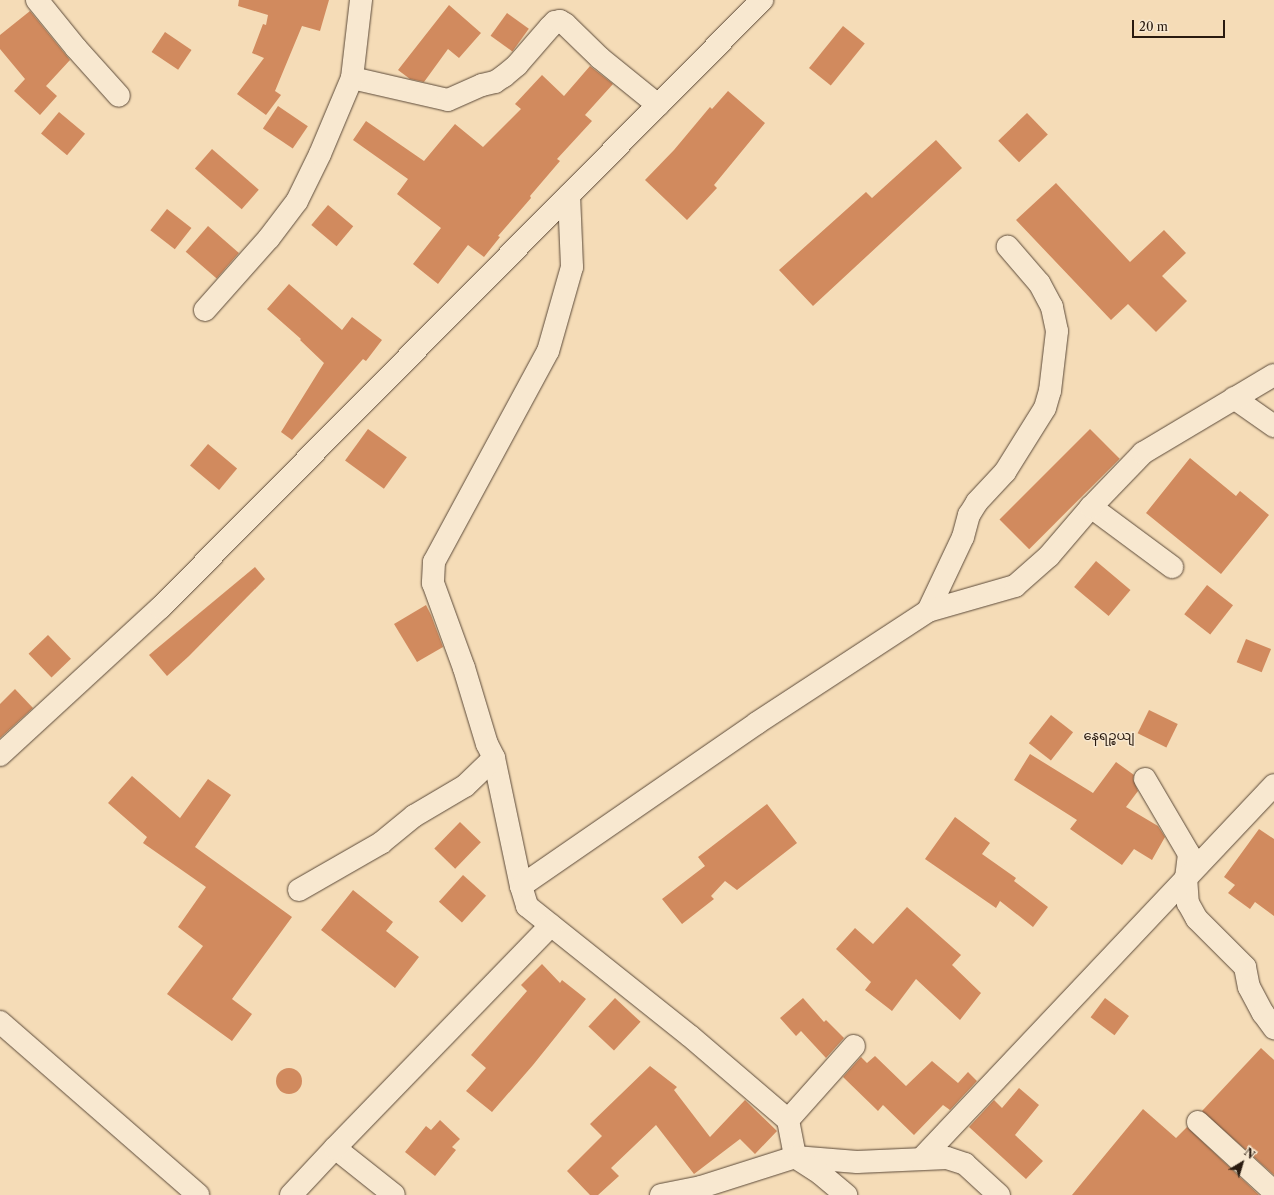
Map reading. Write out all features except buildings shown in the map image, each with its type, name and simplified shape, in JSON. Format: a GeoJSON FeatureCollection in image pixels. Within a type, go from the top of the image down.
{"type":"FeatureCollection","features":[{"type":"Feature","properties":{"kind":"street"},"geometry":{"type":"LineString","coordinates":[[37,0],[76,48],[119,96]]}},
{"type":"Feature","properties":{"kind":"street"},"geometry":{"type":"LineString","coordinates":[[205,310],[269,238],[297,202],[320,154],[352,78],[361,0]]}},
{"type":"Feature","properties":{"kind":"street"},"geometry":{"type":"LineString","coordinates":[[0,755],[160,608],[658,105],[755,2]]}},
{"type":"Feature","properties":{"kind":"street"},"geometry":{"type":"LineString","coordinates":[[352,78],[448,100],[482,85],[495,82],[504,76],[517,65],[550,26],[560,21],[600,58],[658,105]]}},
{"type":"Feature","properties":{"kind":"street"},"geometry":{"type":"LineString","coordinates":[[568,195],[572,267],[548,351],[434,562],[432,583],[464,668],[487,744],[494,758],[521,886],[527,906],[690,1036],[788,1120],[795,1157],[821,1174],[846,1195]]}},
{"type":"Feature","properties":{"kind":"street"},"geometry":{"type":"LineString","coordinates":[[928,611],[963,537],[969,516],[977,502],[1005,472],[1045,408],[1050,391],[1057,331],[1052,308],[1039,283],[1008,247]]}},
{"type":"Feature","properties":{"kind":"street"},"geometry":{"type":"LineString","coordinates":[[521,886],[757,723],[928,611],[1015,586],[1049,556],[1091,507],[1143,453],[1274,375]]}},
{"type":"Feature","properties":{"kind":"street"},"geometry":{"type":"LineString","coordinates":[[1234,398],[1274,426]]}},
{"type":"Feature","properties":{"kind":"street"},"geometry":{"type":"LineString","coordinates":[[1091,507],[1172,567]]}},
{"type":"Feature","properties":{"kind":"street"},"geometry":{"type":"LineString","coordinates":[[299,890],[381,843],[414,816],[465,786],[494,758]]}},
{"type":"Feature","properties":{"kind":"street"},"geometry":{"type":"LineString","coordinates":[[1145,779],[1189,854],[1186,877],[1188,903],[1197,919],[1245,968],[1249,987],[1263,1013],[1274,1028]]}},
{"type":"Feature","properties":{"kind":"street"},"geometry":{"type":"LineString","coordinates":[[921,1159],[1274,785]]}},
{"type":"Feature","properties":{"kind":"street"},"geometry":{"type":"LineString","coordinates":[[291,1195],[551,925]]}},
{"type":"Feature","properties":{"kind":"street"},"geometry":{"type":"LineString","coordinates":[[0,1022],[198,1195]]}},
{"type":"Feature","properties":{"kind":"street"},"geometry":{"type":"LineString","coordinates":[[788,1120],[854,1046]]}},
{"type":"Feature","properties":{"kind":"street"},"geometry":{"type":"LineString","coordinates":[[1198,1122],[1274,1192]]}},
{"type":"Feature","properties":{"kind":"street"},"geometry":{"type":"LineString","coordinates":[[335,1148],[394,1195]]}},
{"type":"Feature","properties":{"kind":"street"},"geometry":{"type":"LineString","coordinates":[[661,1195],[701,1188],[795,1157],[857,1162],[947,1158],[965,1164],[999,1195]]}},
{"type":"Feature","properties":{"kind":"district","name":"နေရဉ္စယျ"},"geometry":{"type":"Point","coordinates":[1109,735]}}]}
